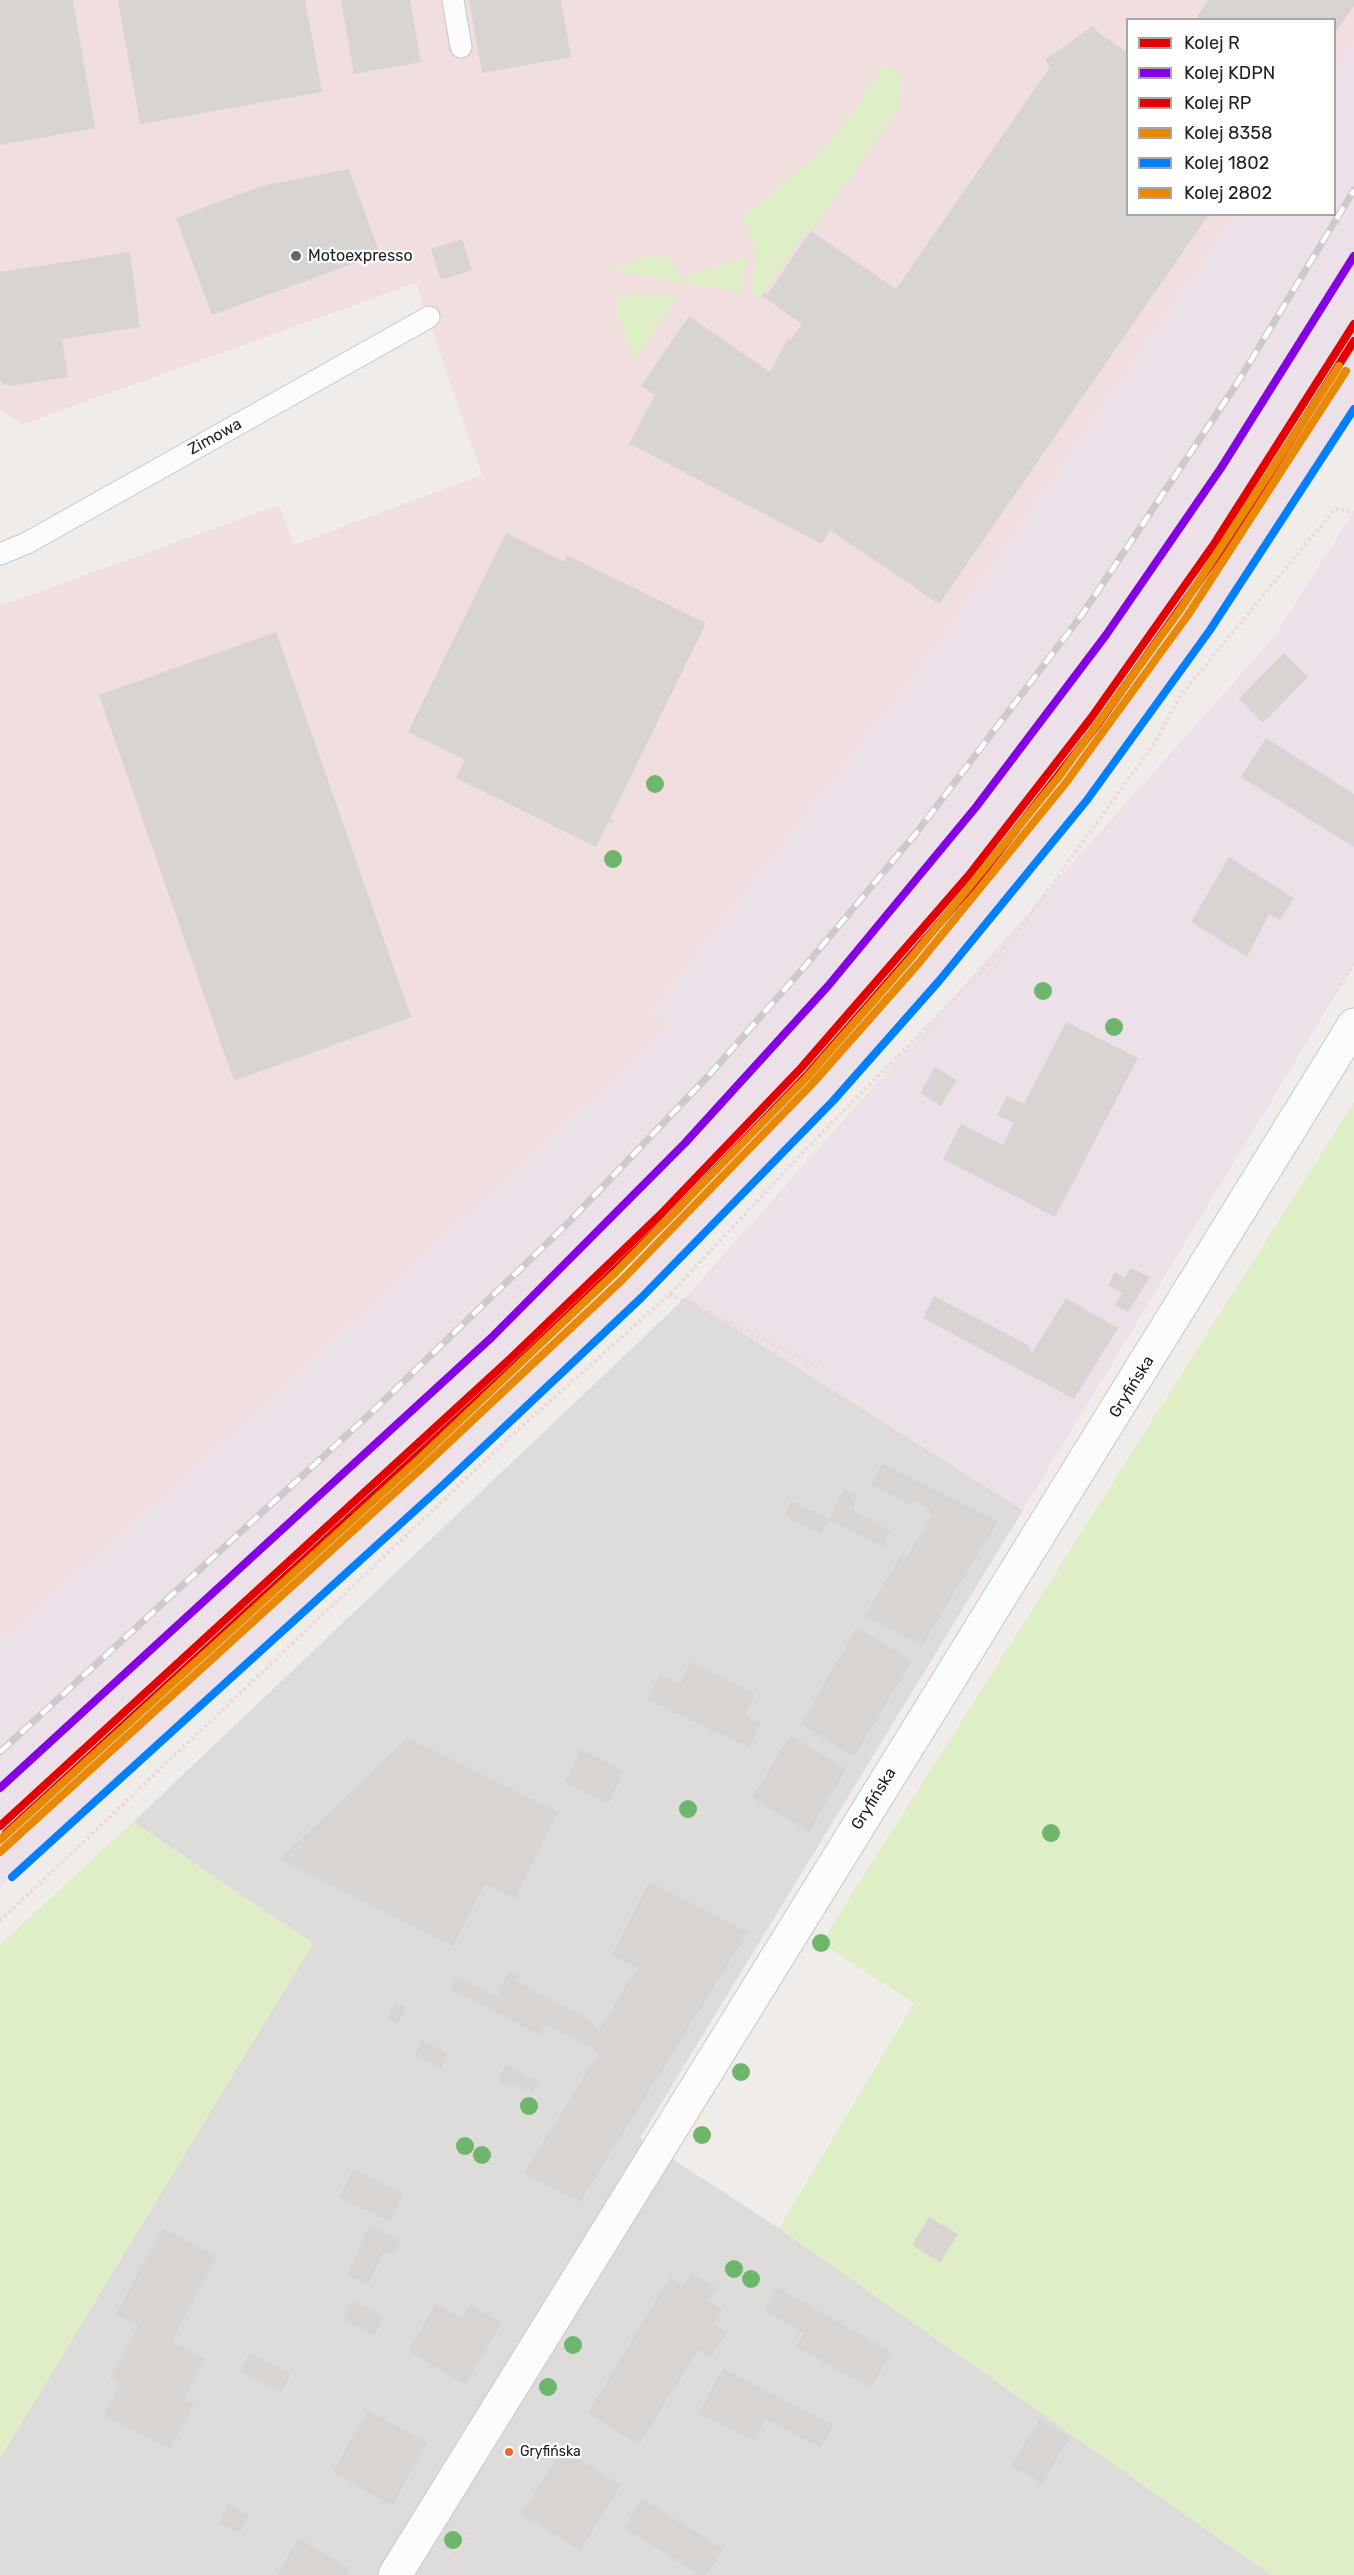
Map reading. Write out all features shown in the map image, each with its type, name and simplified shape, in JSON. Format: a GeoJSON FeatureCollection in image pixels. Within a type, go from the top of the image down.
{"type":"FeatureCollection","features":[{"type":"Feature","properties":{"kind":"street","name":"Gryfińska"},"geometry":{"type":"LineString","coordinates":[[395,2575],[1354,1025]]}},
{"type":"Feature","properties":{"kind":"lane"},"geometry":{"type":"LineString","coordinates":[[453,0],[461,47]]}},
{"type":"Feature","properties":{"kind":"lane","name":"Zimowa"},"geometry":{"type":"LineString","coordinates":[[0,554],[27,543],[429,317]]}},
{"type":"Feature","properties":{"kind":"path"},"geometry":{"type":"LineString","coordinates":[[0,1921],[511,1436],[670,1294],[804,1151],[1009,944],[1154,744],[1180,696],[1335,509],[1354,512]]}},
{"type":"Feature","properties":{"kind":"path"},"geometry":{"type":"LineString","coordinates":[[670,1294],[819,1366]]}},
{"type":"Feature","properties":{"kind":"shaded area"},"geometry":{"type":"Polygon","coordinates":[[[0,0],[1354,0],[1354,43],[1336,70],[1336,18],[1126,18],[1126,216],[1234,216],[932,652],[651,1012],[672,1024],[213,1452],[0,1641],[0,606],[279,505],[294,545],[482,475],[416,283],[23,424],[0,410],[0,0]]]}},
{"type":"Feature","properties":{"kind":"shaded area"},"geometry":{"type":"Polygon","coordinates":[[[1354,43],[1354,414],[1279,532],[1109,772],[1021,885],[927,995],[828,1107],[707,1233],[579,1358],[421,1505],[0,1887],[0,1641],[213,1452],[672,1024],[651,1012],[932,652],[1234,216],[1336,216],[1336,70],[1354,43]]]}},
{"type":"Feature","properties":{"kind":"shaded area"},"geometry":{"type":"Polygon","coordinates":[[[1354,511],[1354,964],[1023,1510],[686,1297],[1275,636],[1354,511]]]}},
{"type":"Feature","properties":{"kind":"shaded area"},"geometry":{"type":"Polygon","coordinates":[[[686,1297],[1023,1510],[640,2138],[779,2228],[1271,2575],[0,2575],[0,2458],[313,1943],[133,1822],[686,1297]]]}},
{"type":"Feature","properties":{"kind":"green space"},"geometry":{"type":"Polygon","coordinates":[[[882,67],[891,67],[900,74],[902,86],[899,107],[814,228],[809,226],[760,297],[751,293],[757,255],[743,214],[764,201],[819,153],[851,115],[882,67]]]}},
{"type":"Feature","properties":{"kind":"green space"},"geometry":{"type":"Polygon","coordinates":[[[662,254],[673,262],[678,279],[746,256],[741,292],[611,271],[662,254]]]}},
{"type":"Feature","properties":{"kind":"green space"},"geometry":{"type":"Polygon","coordinates":[[[629,293],[677,297],[635,360],[617,314],[618,300],[629,293]]]}},
{"type":"Feature","properties":{"kind":"green space"},"geometry":{"type":"Polygon","coordinates":[[[1354,1102],[1354,2575],[1271,2575],[779,2228],[914,2003],[821,1943],[1354,1102]]]}},
{"type":"Feature","properties":{"kind":"green space"},"geometry":{"type":"Polygon","coordinates":[[[133,1822],[313,1943],[0,2458],[0,1945],[133,1822]]]}},
{"type":"Feature","properties":{"kind":"building"},"geometry":{"type":"Polygon","coordinates":[[[0,0],[73,0],[95,128],[0,145],[0,0]]]}},
{"type":"Feature","properties":{"kind":"building"},"geometry":{"type":"Polygon","coordinates":[[[118,0],[305,0],[322,92],[140,124],[118,0]]]}},
{"type":"Feature","properties":{"kind":"building"},"geometry":{"type":"Polygon","coordinates":[[[341,0],[410,0],[421,62],[354,74],[341,0]]]}},
{"type":"Feature","properties":{"kind":"building"},"geometry":{"type":"Polygon","coordinates":[[[469,0],[561,0],[571,57],[482,73],[469,0]]]}},
{"type":"Feature","properties":{"kind":"building"},"geometry":{"type":"Polygon","coordinates":[[[1208,0],[1354,0],[1354,6],[1336,31],[1336,18],[1196,18],[1208,0]]]}},
{"type":"Feature","properties":{"kind":"building"},"geometry":{"type":"Polygon","coordinates":[[[1093,26],[1099,33],[1126,52],[1126,216],[1208,216],[939,604],[830,530],[822,544],[632,445],[628,446],[655,395],[641,386],[689,316],[770,372],[788,338],[791,340],[802,324],[762,296],[764,293],[767,295],[811,231],[896,289],[1050,67],[1045,60],[1093,26]]]}},
{"type":"Feature","properties":{"kind":"building"},"geometry":{"type":"Polygon","coordinates":[[[349,169],[380,254],[212,315],[176,218],[261,186],[349,169]]]}},
{"type":"Feature","properties":{"kind":"building"},"geometry":{"type":"Polygon","coordinates":[[[462,239],[472,270],[441,280],[431,249],[462,239]]]}},
{"type":"Feature","properties":{"kind":"building"},"geometry":{"type":"Polygon","coordinates":[[[130,252],[140,327],[62,339],[68,377],[11,386],[3,384],[0,380],[0,272],[130,252]]]}},
{"type":"Feature","properties":{"kind":"building"},"geometry":{"type":"Polygon","coordinates":[[[506,533],[564,562],[567,555],[706,623],[610,819],[613,820],[611,823],[608,822],[596,847],[456,778],[465,760],[408,732],[506,533]]]}},
{"type":"Feature","properties":{"kind":"building"},"geometry":{"type":"Polygon","coordinates":[[[276,632],[411,1017],[234,1081],[99,695],[276,632]]]}},
{"type":"Feature","properties":{"kind":"building"},"geometry":{"type":"Polygon","coordinates":[[[1284,653],[1308,677],[1263,723],[1239,699],[1284,653]]]}},
{"type":"Feature","properties":{"kind":"building"},"geometry":{"type":"Polygon","coordinates":[[[1266,738],[1354,794],[1354,847],[1241,777],[1266,738]]]}},
{"type":"Feature","properties":{"kind":"building"},"geometry":{"type":"Polygon","coordinates":[[[1229,857],[1294,898],[1280,920],[1269,914],[1247,957],[1191,922],[1229,857]]]}},
{"type":"Feature","properties":{"kind":"building"},"geometry":{"type":"Polygon","coordinates":[[[1066,1022],[1138,1058],[1055,1217],[943,1159],[961,1124],[1003,1145],[1014,1123],[997,1115],[1007,1096],[1024,1104],[1066,1022]]]}},
{"type":"Feature","properties":{"kind":"building"},"geometry":{"type":"Polygon","coordinates":[[[935,1067],[957,1080],[941,1106],[920,1093],[935,1067]]]}},
{"type":"Feature","properties":{"kind":"building"},"geometry":{"type":"Polygon","coordinates":[[[1131,1268],[1150,1277],[1128,1312],[1115,1305],[1122,1293],[1108,1285],[1115,1272],[1124,1278],[1131,1268]]]}},
{"type":"Feature","properties":{"kind":"building"},"geometry":{"type":"Polygon","coordinates":[[[934,1296],[1028,1345],[1032,1353],[1066,1298],[1118,1328],[1074,1399],[923,1318],[934,1296]]]}},
{"type":"Feature","properties":{"kind":"building"},"geometry":{"type":"Polygon","coordinates":[[[882,1463],[998,1521],[922,1646],[864,1616],[902,1554],[907,1557],[932,1515],[929,1509],[913,1500],[910,1505],[871,1485],[882,1463]]]}},
{"type":"Feature","properties":{"kind":"building"},"geometry":{"type":"Polygon","coordinates":[[[844,1488],[857,1495],[853,1510],[890,1531],[883,1547],[829,1520],[821,1534],[784,1516],[791,1501],[829,1519],[844,1488]]]}},
{"type":"Feature","properties":{"kind":"building"},"geometry":{"type":"Polygon","coordinates":[[[857,1627],[912,1661],[854,1757],[801,1724],[857,1627]]]}},
{"type":"Feature","properties":{"kind":"building"},"geometry":{"type":"Polygon","coordinates":[[[690,1662],[755,1694],[745,1716],[761,1723],[749,1748],[647,1699],[660,1674],[680,1684],[690,1662]]]}},
{"type":"Feature","properties":{"kind":"building"},"geometry":{"type":"Polygon","coordinates":[[[790,1735],[846,1769],[809,1832],[752,1798],[790,1735]]]}},
{"type":"Feature","properties":{"kind":"building"},"geometry":{"type":"Polygon","coordinates":[[[408,1738],[558,1812],[515,1899],[485,1884],[453,1946],[280,1859],[408,1738]]]}},
{"type":"Feature","properties":{"kind":"building"},"geometry":{"type":"Polygon","coordinates":[[[581,1749],[624,1771],[608,1804],[565,1782],[581,1749]]]}},
{"type":"Feature","properties":{"kind":"building"},"geometry":{"type":"Polygon","coordinates":[[[649,1882],[748,1932],[580,2202],[524,2173],[599,2052],[545,2024],[539,2035],[450,1989],[456,1977],[497,1997],[509,1971],[520,1977],[517,1981],[591,2021],[598,2032],[637,1968],[612,1955],[649,1882]]]}},
{"type":"Feature","properties":{"kind":"building"},"geometry":{"type":"Polygon","coordinates":[[[395,2002],[405,2007],[398,2024],[388,2019],[395,2002]]]}},
{"type":"Feature","properties":{"kind":"building"},"geometry":{"type":"Polygon","coordinates":[[[422,2040],[448,2054],[441,2069],[415,2056],[422,2040]]]}},
{"type":"Feature","properties":{"kind":"building"},"geometry":{"type":"Polygon","coordinates":[[[506,2064],[539,2082],[532,2093],[512,2083],[510,2087],[498,2081],[506,2064]]]}},
{"type":"Feature","properties":{"kind":"building"},"geometry":{"type":"Polygon","coordinates":[[[353,2169],[404,2193],[390,2221],[339,2198],[353,2169]]]}},
{"type":"Feature","properties":{"kind":"building"},"geometry":{"type":"Polygon","coordinates":[[[929,2217],[958,2234],[940,2262],[912,2245],[929,2217]]]}},
{"type":"Feature","properties":{"kind":"building"},"geometry":{"type":"Polygon","coordinates":[[[370,2225],[401,2240],[393,2255],[384,2251],[368,2285],[347,2275],[370,2225]]]}},
{"type":"Feature","properties":{"kind":"building"},"geometry":{"type":"Polygon","coordinates":[[[163,2228],[217,2256],[172,2341],[205,2359],[184,2399],[194,2404],[170,2449],[104,2415],[120,2384],[110,2378],[138,2326],[116,2314],[163,2228]]]}},
{"type":"Feature","properties":{"kind":"building"},"geometry":{"type":"Polygon","coordinates":[[[692,2273],[717,2288],[709,2301],[723,2310],[714,2324],[727,2332],[711,2358],[698,2350],[639,2445],[588,2413],[670,2277],[683,2286],[692,2273]]]}},
{"type":"Feature","properties":{"kind":"building"},"geometry":{"type":"Polygon","coordinates":[[[777,2287],[892,2352],[871,2388],[796,2347],[804,2333],[764,2311],[777,2287]]]}},
{"type":"Feature","properties":{"kind":"building"},"geometry":{"type":"Polygon","coordinates":[[[353,2300],[384,2316],[374,2336],[343,2320],[353,2300]]]}},
{"type":"Feature","properties":{"kind":"building"},"geometry":{"type":"Polygon","coordinates":[[[436,2303],[462,2318],[470,2304],[502,2323],[465,2385],[408,2351],[436,2303]]]}},
{"type":"Feature","properties":{"kind":"building"},"geometry":{"type":"Polygon","coordinates":[[[250,2353],[291,2374],[282,2392],[240,2371],[250,2353]]]}},
{"type":"Feature","properties":{"kind":"building"},"geometry":{"type":"Polygon","coordinates":[[[723,2368],[833,2425],[821,2448],[765,2419],[755,2441],[699,2413],[723,2368]]]}},
{"type":"Feature","properties":{"kind":"building"},"geometry":{"type":"Polygon","coordinates":[[[368,2410],[427,2443],[392,2506],[333,2472],[368,2410]]]}},
{"type":"Feature","properties":{"kind":"building"},"geometry":{"type":"Polygon","coordinates":[[[1039,2420],[1070,2437],[1042,2484],[1011,2466],[1039,2420]]]}},
{"type":"Feature","properties":{"kind":"building"},"geometry":{"type":"Polygon","coordinates":[[[563,2449],[621,2485],[580,2550],[521,2514],[563,2449]]]}},
{"type":"Feature","properties":{"kind":"building"},"geometry":{"type":"Polygon","coordinates":[[[642,2498],[723,2549],[707,2575],[700,2575],[624,2528],[642,2498]]]}},
{"type":"Feature","properties":{"kind":"building"},"geometry":{"type":"Polygon","coordinates":[[[228,2503],[249,2515],[240,2533],[219,2524],[228,2503]]]}},
{"type":"Feature","properties":{"kind":"building"},"geometry":{"type":"Polygon","coordinates":[[[299,2538],[350,2569],[347,2575],[277,2575],[299,2538]]]}},
{"type":"Feature","properties":{"kind":"railway"},"geometry":{"type":"LineString","coordinates":[[0,1752],[372,1412],[570,1221],[711,1073],[806,965],[917,832],[1081,616],[1236,385],[1354,190]]}},
{"type":"Feature","properties":{"kind":"rail line","name":"KDPN"},"geometry":{"type":"LineString","coordinates":[[0,1788],[491,1338],[685,1143],[828,986],[976,807],[1106,635],[1221,468],[1354,256]]}},
{"type":"Feature","properties":{"kind":"rail line","name":"R"},"geometry":{"type":"LineString","coordinates":[[0,1826],[511,1358],[660,1215],[801,1068],[969,875],[1091,718],[1214,544],[1354,324]]}},
{"type":"Feature","properties":{"kind":"rail line","name":"RP"},"geometry":{"type":"LineString","coordinates":[[6,1833],[517,1364],[666,1221],[808,1074],[976,881],[1098,724],[1222,549],[1354,341]]}},
{"type":"Feature","properties":{"kind":"rail line","name":"2802"},"geometry":{"type":"LineString","coordinates":[[0,1840],[418,1460],[616,1272],[807,1077],[911,958],[1058,778],[1180,610],[1339,366]]}},
{"type":"Feature","properties":{"kind":"rail line","name":"8358"},"geometry":{"type":"LineString","coordinates":[[0,1852],[424,1466],[623,1279],[813,1083],[918,964],[1065,784],[1188,615],[1346,371]]}},
{"type":"Feature","properties":{"kind":"rail line","name":"1802"},"geometry":{"type":"LineString","coordinates":[[12,1877],[442,1486],[641,1298],[833,1101],[939,981],[1087,800],[1210,630],[1354,409]]}},
{"type":"Feature","properties":{"kind":"place","name":"Motoexpresso"},"geometry":{"type":"Point","coordinates":[296,256]}},
{"type":"Feature","properties":{"kind":"place","name":"Gryfińska"},"geometry":{"type":"Point","coordinates":[509,2452]}}]}
